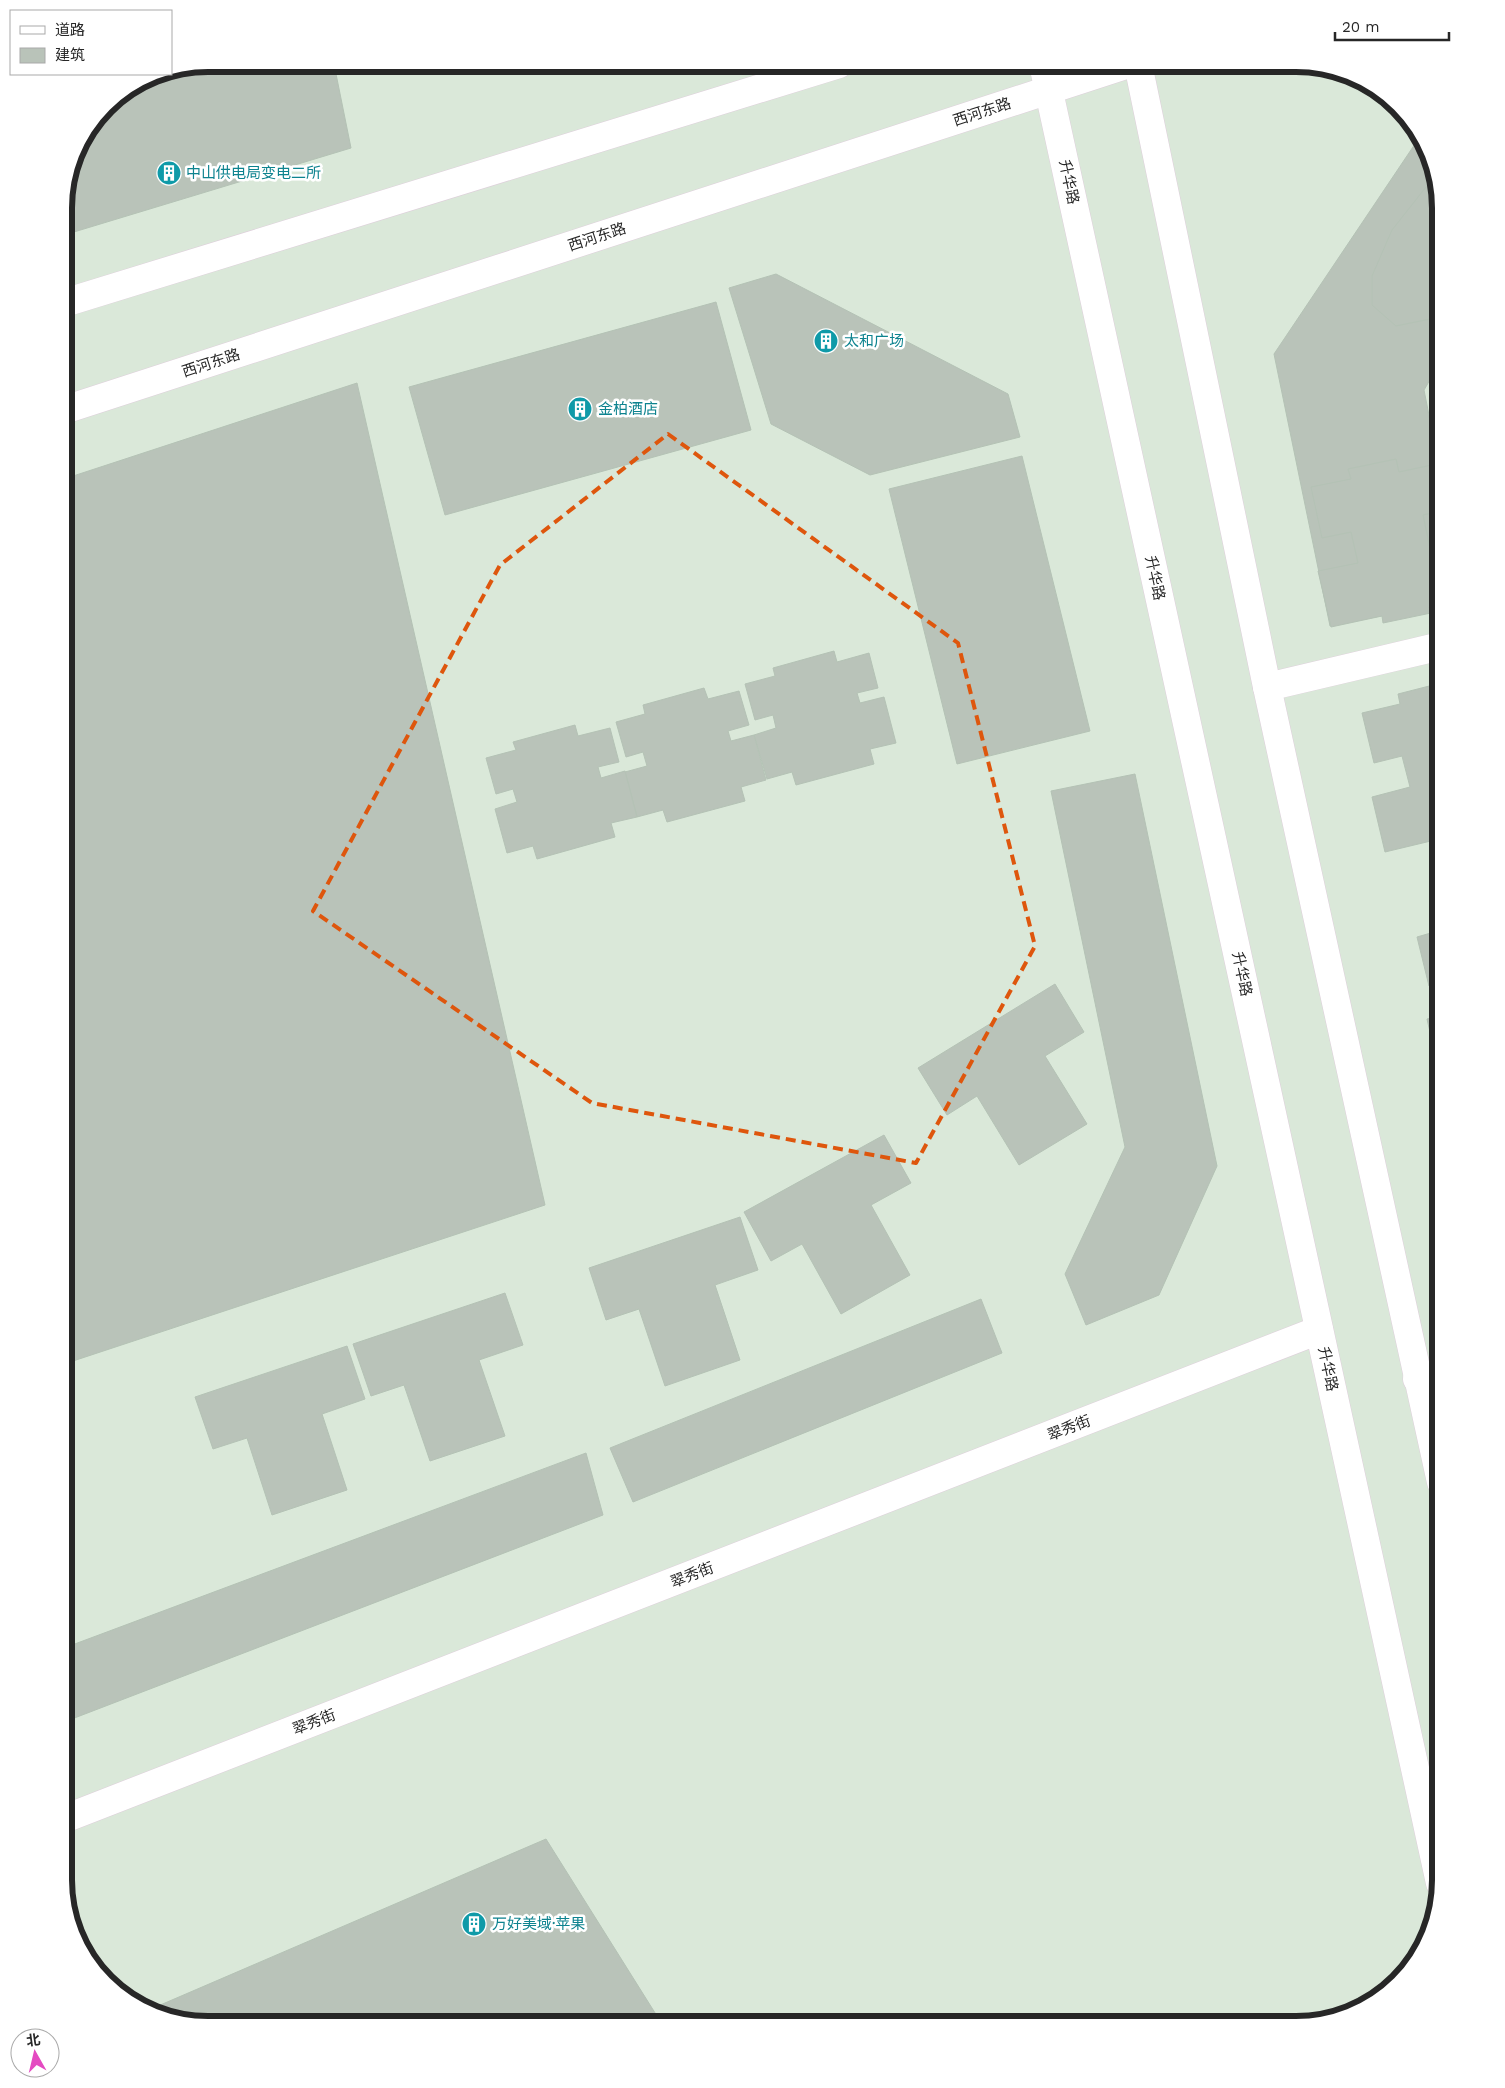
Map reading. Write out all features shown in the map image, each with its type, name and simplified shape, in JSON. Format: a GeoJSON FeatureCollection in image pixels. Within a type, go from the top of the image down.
{"type":"FeatureCollection","features":[{"type":"Feature","properties":{"kind":"street"},"geometry":{"type":"LineString","coordinates":[[73,300],[810,73]]}},
{"type":"Feature","properties":{"kind":"street","name":"升华路"},"geometry":{"type":"LineString","coordinates":[[1045,73],[1432,1846]]}},
{"type":"Feature","properties":{"kind":"street","name":"西河东路"},"geometry":{"type":"LineString","coordinates":[[73,407],[1101,73]]}},
{"type":"Feature","properties":{"kind":"street"},"geometry":{"type":"LineString","coordinates":[[1140,73],[1267,687],[1429,1377],[1432,1403]]}},
{"type":"Feature","properties":{"kind":"street"},"geometry":{"type":"LineString","coordinates":[[1267,687],[1432,648]]}},
{"type":"Feature","properties":{"kind":"street","name":"翠秀街"},"geometry":{"type":"LineString","coordinates":[[72,1816],[1319,1330]]}},
{"type":"Feature","properties":{"kind":"highlighted area"},"geometry":{"type":"Polygon","coordinates":[[[668,434],[958,643],[1035,946],[916,1163],[592,1103],[313,911],[500,565],[668,434]]]}},
{"type":"Feature","properties":{"kind":"building","name":"中山供电局变电二所"},"geometry":{"type":"Polygon","coordinates":[[[200,73],[336,73],[351,148],[73,232],[73,200],[77,173],[83,156],[95,133],[112,112],[133,95],[165,80],[182,75],[200,73]]]}},
{"type":"Feature","properties":{"kind":"building"},"geometry":{"type":"Polygon","coordinates":[[[1416,143],[1428,173],[1432,208],[1432,376],[1424,390],[1432,430],[1432,606],[1330,626],[1274,354],[1416,143]]]}},
{"type":"Feature","properties":{"kind":"building"},"geometry":{"type":"Polygon","coordinates":[[[1430,185],[1432,208],[1432,319],[1396,326],[1372,305],[1372,276],[1392,230],[1426,187],[1430,185]]]}},
{"type":"Feature","properties":{"kind":"building","name":"太和广场"},"geometry":{"type":"Polygon","coordinates":[[[776,274],[1008,394],[1020,437],[870,475],[771,424],[729,288],[776,274]]]}},
{"type":"Feature","properties":{"kind":"building","name":"金柏酒店"},"geometry":{"type":"Polygon","coordinates":[[[716,302],[751,430],[445,515],[409,387],[716,302]]]}},
{"type":"Feature","properties":{"kind":"building"},"geometry":{"type":"Polygon","coordinates":[[[357,383],[545,1205],[72,1361],[73,476],[357,383]]]}},
{"type":"Feature","properties":{"kind":"building"},"geometry":{"type":"Polygon","coordinates":[[[1022,456],[1090,731],[957,764],[889,489],[1022,456]]]}},
{"type":"Feature","properties":{"kind":"building"},"geometry":{"type":"Polygon","coordinates":[[[1396,459],[1399,472],[1432,465],[1432,513],[1423,515],[1430,548],[1432,548],[1432,606],[1429,607],[1431,613],[1383,623],[1382,616],[1331,627],[1318,571],[1358,563],[1351,532],[1322,538],[1311,487],[1351,479],[1348,469],[1396,459]]]}},
{"type":"Feature","properties":{"kind":"building"},"geometry":{"type":"Polygon","coordinates":[[[834,651],[837,662],[869,653],[878,688],[857,693],[860,703],[884,697],[896,743],[870,749],[874,764],[796,785],[792,772],[767,779],[754,735],[776,728],[773,715],[755,720],[745,684],[775,676],[773,668],[834,651]]]}},
{"type":"Feature","properties":{"kind":"building"},"geometry":{"type":"Polygon","coordinates":[[[1432,685],[1432,841],[1385,852],[1372,797],[1410,787],[1402,756],[1374,763],[1362,713],[1400,704],[1398,694],[1432,685]]]}},
{"type":"Feature","properties":{"kind":"building"},"geometry":{"type":"Polygon","coordinates":[[[704,688],[708,699],[739,691],[749,725],[728,731],[731,741],[754,735],[766,780],[741,787],[745,801],[667,822],[663,810],[637,817],[625,772],[647,766],[643,752],[626,757],[616,722],[645,714],[643,705],[704,688]]]}},
{"type":"Feature","properties":{"kind":"building"},"geometry":{"type":"Polygon","coordinates":[[[575,725],[578,736],[610,728],[619,762],[598,767],[601,778],[625,771],[637,817],[611,823],[615,837],[537,859],[533,846],[507,853],[495,809],[517,802],[513,789],[496,794],[486,758],[516,750],[513,742],[575,725]]]}},
{"type":"Feature","properties":{"kind":"building"},"geometry":{"type":"Polygon","coordinates":[[[1135,774],[1217,1166],[1159,1295],[1086,1325],[1065,1274],[1125,1147],[1051,791],[1135,774]]]}},
{"type":"Feature","properties":{"kind":"building"},"geometry":{"type":"Polygon","coordinates":[[[1432,933],[1432,985],[1429,986],[1417,937],[1432,933]]]}},
{"type":"Feature","properties":{"kind":"building"},"geometry":{"type":"Polygon","coordinates":[[[1055,984],[1084,1032],[1045,1056],[1087,1124],[1019,1165],[977,1096],[947,1115],[918,1068],[1055,984]]]}},
{"type":"Feature","properties":{"kind":"building"},"geometry":{"type":"Polygon","coordinates":[[[1432,1018],[1432,1041],[1427,1019],[1432,1018]]]}},
{"type":"Feature","properties":{"kind":"building"},"geometry":{"type":"Polygon","coordinates":[[[884,1135],[911,1183],[871,1205],[910,1275],[841,1314],[802,1244],[771,1261],[744,1212],[884,1135]]]}},
{"type":"Feature","properties":{"kind":"building"},"geometry":{"type":"Polygon","coordinates":[[[740,1217],[758,1270],[715,1285],[740,1360],[665,1386],[639,1309],[606,1320],[589,1268],[740,1217]]]}},
{"type":"Feature","properties":{"kind":"building"},"geometry":{"type":"Polygon","coordinates":[[[505,1293],[523,1345],[479,1360],[505,1436],[430,1461],[404,1385],[371,1396],[353,1344],[505,1293]]]}},
{"type":"Feature","properties":{"kind":"building"},"geometry":{"type":"Polygon","coordinates":[[[981,1299],[1002,1353],[633,1502],[610,1448],[981,1299]]]}},
{"type":"Feature","properties":{"kind":"building"},"geometry":{"type":"Polygon","coordinates":[[[347,1346],[365,1399],[322,1414],[347,1490],[272,1515],[247,1438],[213,1449],[195,1397],[347,1346]]]}},
{"type":"Feature","properties":{"kind":"building"},"geometry":{"type":"Polygon","coordinates":[[[586,1453],[603,1515],[72,1719],[72,1645],[586,1453]]]}},
{"type":"Feature","properties":{"kind":"building","name":"万好美域·苹果"},"geometry":{"type":"Polygon","coordinates":[[[546,1839],[657,2015],[200,2015],[182,2013],[159,2006],[546,1839]]]}},
{"type":"Feature","properties":{"kind":"place","name":"中山供电局变电二所"},"geometry":{"type":"Point","coordinates":[169,173]}},
{"type":"Feature","properties":{"kind":"place","name":"太和广场"},"geometry":{"type":"Point","coordinates":[826,341]}},
{"type":"Feature","properties":{"kind":"place","name":"金柏酒店"},"geometry":{"type":"Point","coordinates":[580,409]}},
{"type":"Feature","properties":{"kind":"place","name":"万好美域·苹果"},"geometry":{"type":"Point","coordinates":[474,1924]}}]}
